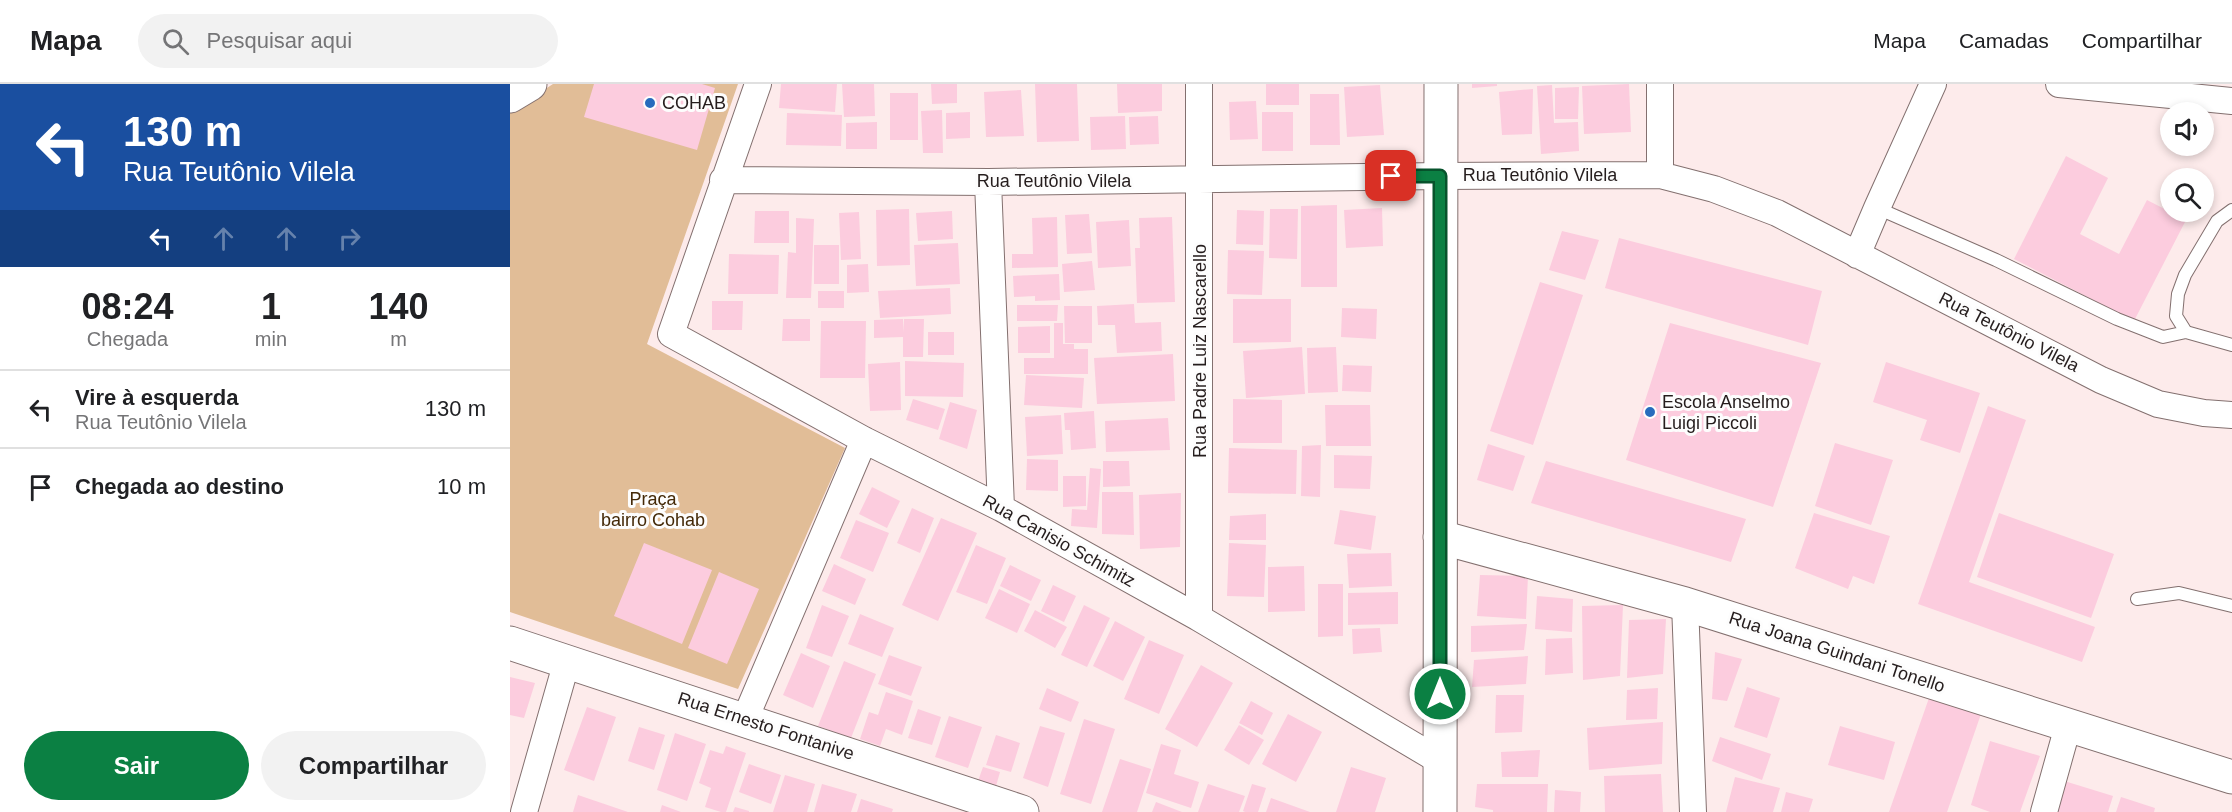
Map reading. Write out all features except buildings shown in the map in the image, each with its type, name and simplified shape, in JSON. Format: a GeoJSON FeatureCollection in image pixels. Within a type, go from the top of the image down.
{"type":"FeatureCollection","features":[{"type":"Feature","properties":{"kind":"main road"},"geometry":{"type":"LineString","coordinates":[[510,96],[530,84]]}},
{"type":"Feature","properties":{"kind":"main road"},"geometry":{"type":"LineString","coordinates":[[1440,812],[1441,84]]}},
{"type":"Feature","properties":{"kind":"main road","name":"Rua Joana Guindani Tonello"},"geometry":{"type":"LineString","coordinates":[[1440,537],[1685,604],[2232,777]]}},
{"type":"Feature","properties":{"kind":"main road","name":"Rua Ernesto Fontanive"},"geometry":{"type":"LineString","coordinates":[[510,643],[1022,812]]}},
{"type":"Feature","properties":{"kind":"street"},"geometry":{"type":"LineString","coordinates":[[723,180],[758,84]]}},
{"type":"Feature","properties":{"kind":"street","name":"Rua Padre Luiz Nascarello"},"geometry":{"type":"LineString","coordinates":[[1199,84],[1199,618]]}},
{"type":"Feature","properties":{"kind":"street"},"geometry":{"type":"LineString","coordinates":[[1660,84],[1660,175]]}},
{"type":"Feature","properties":{"kind":"street"},"geometry":{"type":"LineString","coordinates":[[1857,255],[1933,84]]}},
{"type":"Feature","properties":{"kind":"street"},"geometry":{"type":"LineString","coordinates":[[2059,84],[2131,88],[2232,101]]}},
{"type":"Feature","properties":{"kind":"street","name":"Rua Teutônio Vilela"},"geometry":{"type":"LineString","coordinates":[[723,180],[988,182],[1660,175],[1714,189],[1777,213],[2101,380],[2158,404],[2204,413],[2232,414]]}},
{"type":"Feature","properties":{"kind":"street","name":"Rua Canisio Schimitz"},"geometry":{"type":"LineString","coordinates":[[723,180],[671,334],[864,440],[1001,508],[1199,618],[1440,761]]}},
{"type":"Feature","properties":{"kind":"street"},"geometry":{"type":"LineString","coordinates":[[988,182],[1001,508]]}},
{"type":"Feature","properties":{"kind":"street"},"geometry":{"type":"LineString","coordinates":[[745,719],[864,440]]}},
{"type":"Feature","properties":{"kind":"street"},"geometry":{"type":"LineString","coordinates":[[1685,604],[1693,812]]}},
{"type":"Feature","properties":{"kind":"street"},"geometry":{"type":"LineString","coordinates":[[524,812],[567,661]]}},
{"type":"Feature","properties":{"kind":"street"},"geometry":{"type":"LineString","coordinates":[[2044,812],[2068,726]]}},
{"type":"Feature","properties":{"kind":"lane"},"geometry":{"type":"LineString","coordinates":[[1877,208],[1996,260],[2117,320],[2163,338],[2186,332],[2232,345]]}},
{"type":"Feature","properties":{"kind":"lane"},"geometry":{"type":"LineString","coordinates":[[2186,332],[2176,316],[2178,294],[2185,275],[2217,221],[2232,210]]}},
{"type":"Feature","properties":{"kind":"lane"},"geometry":{"type":"LineString","coordinates":[[2137,599],[2179,593],[2232,606]]}},
{"type":"Feature","properties":{"kind":"green space","name":"Praça bairro Cohab"},"geometry":{"type":"Polygon","coordinates":[[[553,84],[738,84],[647,344],[845,448],[738,689],[510,612],[510,112],[553,84]]]}},
{"type":"Feature","properties":{"kind":"place","name":"COHAB"},"geometry":{"type":"Point","coordinates":[650,103]}},
{"type":"Feature","properties":{"kind":"place","name":"Escola Anselmo Luigi Piccoli"},"geometry":{"type":"Point","coordinates":[1650,412]}},
{"type":"Feature","properties":{"kind":"route"},"geometry":{"type":"LineString","coordinates":[[1391,176],[1440,176],[1440,694]]}}]}
